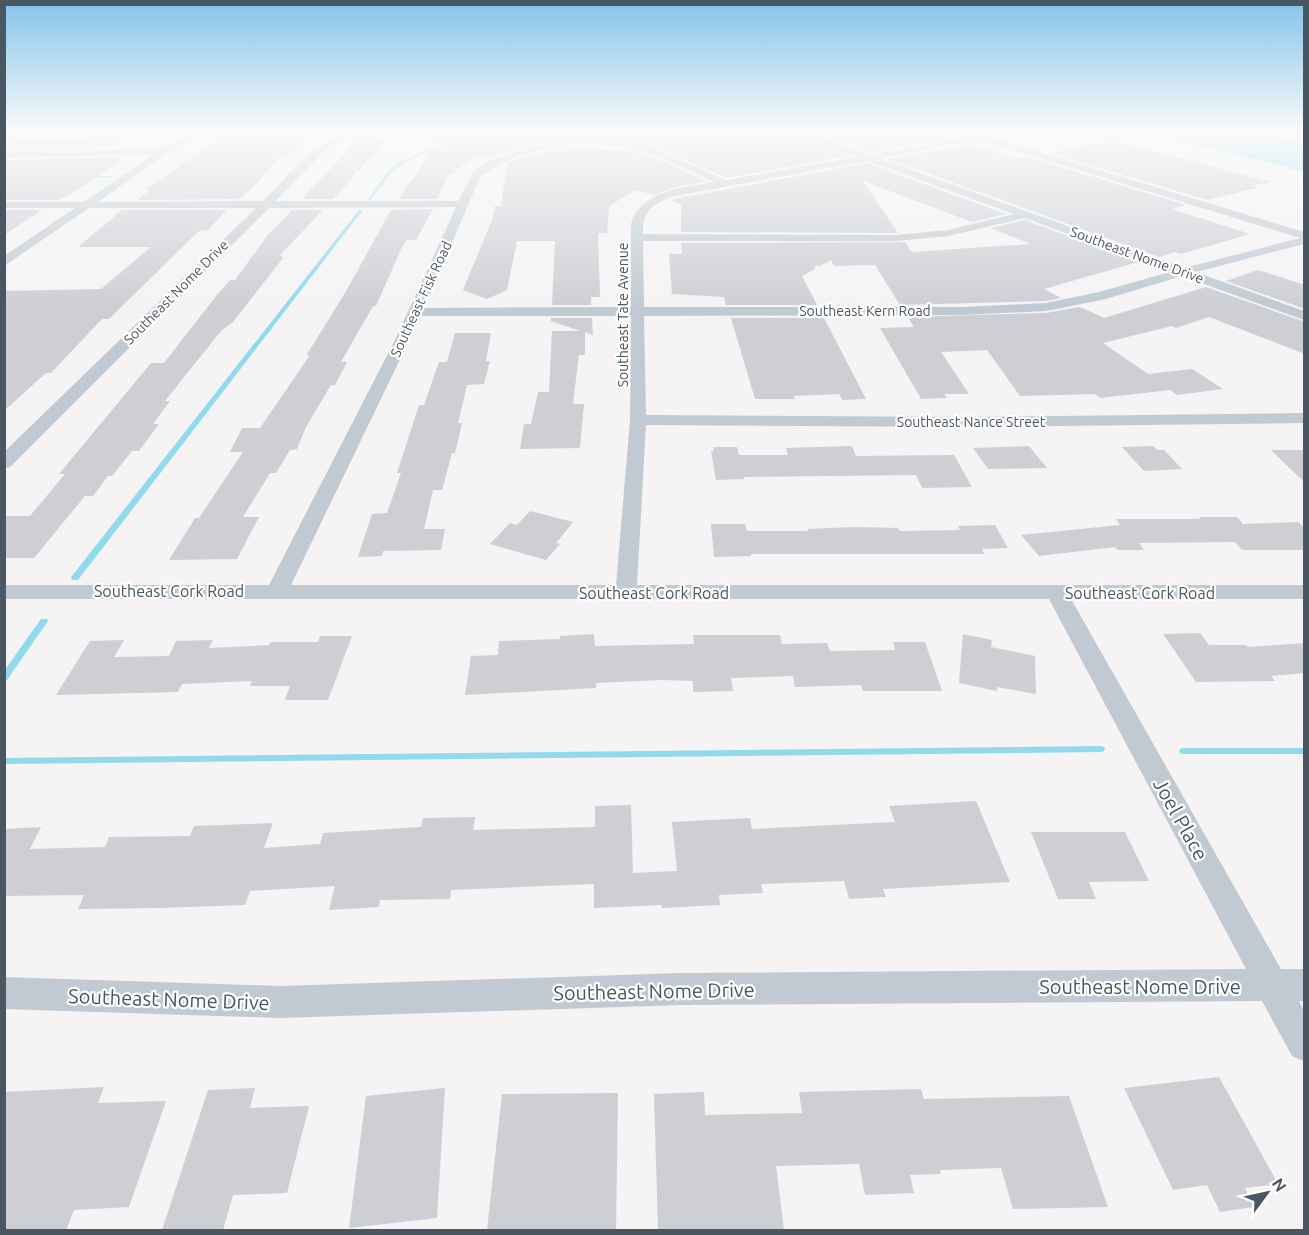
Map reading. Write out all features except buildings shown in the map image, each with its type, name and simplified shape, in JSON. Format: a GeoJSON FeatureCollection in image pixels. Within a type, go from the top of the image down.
{"type":"FeatureCollection","features":[{"type":"Feature","properties":{"kind":"street"},"geometry":{"type":"LineString","coordinates":[[4,262],[109,191]]}},
{"type":"Feature","properties":{"kind":"street","name":"Southeast Nome Drive"},"geometry":{"type":"LineString","coordinates":[[4,463],[278,191]]}},
{"type":"Feature","properties":{"kind":"street","name":"Southeast Fisk Road"},"geometry":{"type":"LineString","coordinates":[[277,591],[416,312],[469,191]]}},
{"type":"Feature","properties":{"kind":"street","name":"Southeast Tate Avenue"},"geometry":{"type":"LineString","coordinates":[[626,593],[638,420],[638,216],[643,207],[672,192],[680,191]]}},
{"type":"Feature","properties":{"kind":"street","name":"Southeast Nome Drive"},"geometry":{"type":"LineString","coordinates":[[958,191],[1305,316]]}},
{"type":"Feature","properties":{"kind":"street"},"geometry":{"type":"LineString","coordinates":[[1155,191],[1305,236]]}},
{"type":"Feature","properties":{"kind":"street"},"geometry":{"type":"LineString","coordinates":[[4,205],[464,204]]}},
{"type":"Feature","properties":{"kind":"street"},"geometry":{"type":"LineString","coordinates":[[638,237],[896,238],[948,233],[1026,215]]}},
{"type":"Feature","properties":{"kind":"street","name":"Southeast Kern Road"},"geometry":{"type":"LineString","coordinates":[[416,312],[962,311],[1046,307],[1101,296],[1183,272],[1305,241]]}},
{"type":"Feature","properties":{"kind":"street","name":"Southeast Nance Street"},"geometry":{"type":"LineString","coordinates":[[638,420],[966,422],[1305,418]]}},
{"type":"Feature","properties":{"kind":"street","name":"Southeast Cork Road"},"geometry":{"type":"LineString","coordinates":[[4,592],[1057,594],[1305,592]]}},
{"type":"Feature","properties":{"kind":"street","name":"Joel Place"},"geometry":{"type":"LineString","coordinates":[[1057,594],[1289,985],[1305,1044]]}},
{"type":"Feature","properties":{"kind":"street","name":"Southeast Nome Drive"},"geometry":{"type":"LineString","coordinates":[[4,993],[281,1002],[682,989],[1289,985]]}},
{"type":"Feature","properties":{"kind":"waterway"},"geometry":{"type":"LineString","coordinates":[[369,199],[375,191]]}},
{"type":"Feature","properties":{"kind":"waterway"},"geometry":{"type":"LineString","coordinates":[[75,578],[360,211]]}},
{"type":"Feature","properties":{"kind":"waterway"},"geometry":{"type":"LineString","coordinates":[[4,678],[44,621]]}},
{"type":"Feature","properties":{"kind":"waterway"},"geometry":{"type":"LineString","coordinates":[[4,761],[1101,749]]}},
{"type":"Feature","properties":{"kind":"waterway"},"geometry":{"type":"LineString","coordinates":[[1183,751],[1304,751]]}}]}
